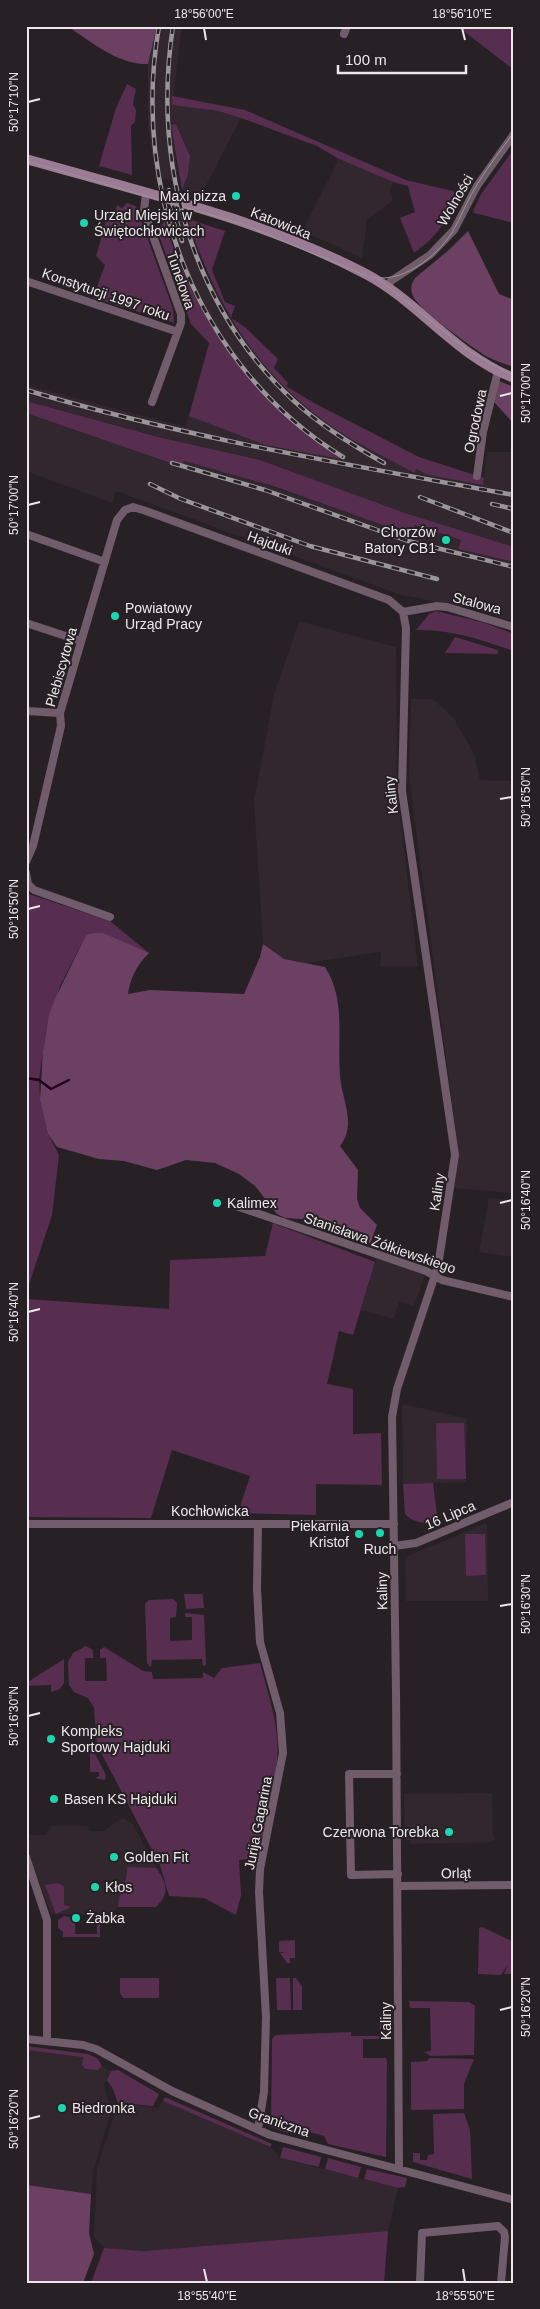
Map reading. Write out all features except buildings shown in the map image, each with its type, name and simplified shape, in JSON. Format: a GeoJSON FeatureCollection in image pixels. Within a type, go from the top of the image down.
{"type":"FeatureCollection","features":[{"type":"Feature","properties":{"kind":"street"},"geometry":{"type":"LineString","coordinates":[[344,34],[347,26]]}},
{"type":"Feature","properties":{"kind":"street","name":"Wolności"},"geometry":{"type":"LineString","coordinates":[[386,287],[391,281],[430,255],[454,230],[477,186],[514,134]]}},
{"type":"Feature","properties":{"kind":"street","name":"Katowicka"},"geometry":{"type":"LineString","coordinates":[[26,158],[268,230],[353,268],[386,287],[468,352],[498,371],[514,378]]}},
{"type":"Feature","properties":{"kind":"street","name":"Tunelowa"},"geometry":{"type":"LineString","coordinates":[[146,193],[144,212],[180,307],[181,323],[152,402]]}},
{"type":"Feature","properties":{"kind":"street","name":"Konstytucji 1997 roku"},"geometry":{"type":"LineString","coordinates":[[26,281],[178,332]]}},
{"type":"Feature","properties":{"kind":"street","name":"Ogrodowa"},"geometry":{"type":"LineString","coordinates":[[477,476],[483,432],[498,371]]}},
{"type":"Feature","properties":{"kind":"street","name":"Hajduki"},"geometry":{"type":"LineString","coordinates":[[124,510],[133,507],[146,511],[389,600],[403,612]]}},
{"type":"Feature","properties":{"kind":"street","name":"Plebiscytowa"},"geometry":{"type":"LineString","coordinates":[[26,862],[33,846],[61,726],[60,713],[118,520],[124,510]]}},
{"type":"Feature","properties":{"kind":"street"},"geometry":{"type":"LineString","coordinates":[[26,534],[105,562]]}},
{"type":"Feature","properties":{"kind":"street","name":"Stalowa"},"geometry":{"type":"LineString","coordinates":[[403,612],[437,606],[447,607],[514,626]]}},
{"type":"Feature","properties":{"kind":"street","name":"Kaliny"},"geometry":{"type":"LineString","coordinates":[[399,2168],[398,1874],[392,1417],[397,1389],[435,1276],[455,1154],[402,792],[406,628],[403,612]]}},
{"type":"Feature","properties":{"kind":"street"},"geometry":{"type":"LineString","coordinates":[[26,623],[81,641]]}},
{"type":"Feature","properties":{"kind":"street"},"geometry":{"type":"LineString","coordinates":[[26,711],[60,713]]}},
{"type":"Feature","properties":{"kind":"street"},"geometry":{"type":"LineString","coordinates":[[26,873],[28,884],[34,890],[110,917]]}},
{"type":"Feature","properties":{"kind":"street","name":"Stanisława Żółkiewskiego"},"geometry":{"type":"LineString","coordinates":[[239,1207],[442,1280],[514,1297]]}},
{"type":"Feature","properties":{"kind":"street","name":"16 Lipca"},"geometry":{"type":"LineString","coordinates":[[394,1546],[416,1543],[514,1502]]}},
{"type":"Feature","properties":{"kind":"street","name":"Kochłowicka"},"geometry":{"type":"LineString","coordinates":[[26,1524],[394,1524]]}},
{"type":"Feature","properties":{"kind":"street","name":"Jurija Gagarina"},"geometry":{"type":"LineString","coordinates":[[258,1524],[260,1642],[280,1713],[283,1748],[278,1788],[260,1869],[259,1892],[266,2017],[264,2092],[258,2129]]}},
{"type":"Feature","properties":{"kind":"street"},"geometry":{"type":"LineString","coordinates":[[397,1774],[349,1774],[351,1874],[398,1874]]}},
{"type":"Feature","properties":{"kind":"street"},"geometry":{"type":"LineString","coordinates":[[26,1858],[47,1920],[47,2041]]}},
{"type":"Feature","properties":{"kind":"street","name":"Orląt"},"geometry":{"type":"LineString","coordinates":[[398,1886],[514,1885]]}},
{"type":"Feature","properties":{"kind":"street","name":"Graniczna"},"geometry":{"type":"LineString","coordinates":[[26,2038],[83,2045],[96,2049],[172,2091],[258,2129],[289,2140],[514,2200]]}},
{"type":"Feature","properties":{"kind":"street"},"geometry":{"type":"LineString","coordinates":[[420,2283],[422,2233],[498,2226],[504,2232],[505,2237],[501,2283]]}},
{"type":"Feature","properties":{"kind":"shaded area"},"geometry":{"type":"Polygon","coordinates":[[[67,26],[157,26],[148,64],[126,61],[116,57],[67,26]]]}},
{"type":"Feature","properties":{"kind":"shaded area"},"geometry":{"type":"Polygon","coordinates":[[[157,26],[182,26],[172,105],[218,111],[241,118],[200,197],[182,190],[186,180],[188,150],[178,128],[171,126],[179,181],[156,179],[148,126],[148,64],[157,26]]]}},
{"type":"Feature","properties":{"kind":"shaded area"},"geometry":{"type":"Polygon","coordinates":[[[460,26],[514,26],[514,70],[461,29],[460,26]]]}},
{"type":"Feature","properties":{"kind":"shaded area"},"geometry":{"type":"Polygon","coordinates":[[[127,84],[136,89],[133,104],[136,110],[135,122],[131,126],[132,175],[99,166],[116,108],[127,84]]]}},
{"type":"Feature","properties":{"kind":"shaded area"},"geometry":{"type":"Polygon","coordinates":[[[172,96],[245,110],[406,180],[461,193],[442,226],[414,253],[400,218],[415,212],[408,186],[393,182],[339,159],[317,146],[241,118],[218,111],[172,105],[172,96]]]}},
{"type":"Feature","properties":{"kind":"shaded area"},"geometry":{"type":"Polygon","coordinates":[[[176,124],[190,156],[188,174],[182,190],[171,125],[176,124]]]}},
{"type":"Feature","properties":{"kind":"shaded area"},"geometry":{"type":"Polygon","coordinates":[[[514,149],[514,223],[474,213],[473,211],[481,194],[514,149]]]}},
{"type":"Feature","properties":{"kind":"shaded area"},"geometry":{"type":"Polygon","coordinates":[[[339,159],[393,182],[389,192],[393,200],[367,220],[362,258],[302,231],[339,159]]]}},
{"type":"Feature","properties":{"kind":"shaded area"},"geometry":{"type":"Polygon","coordinates":[[[127,203],[136,206],[173,309],[174,323],[93,298],[105,265],[96,256],[108,214],[114,215],[117,205],[122,208],[127,203]]]}},
{"type":"Feature","properties":{"kind":"shaded area"},"geometry":{"type":"Polygon","coordinates":[[[170,214],[188,219],[203,265],[225,309],[255,353],[298,398],[325,420],[415,473],[416,469],[428,475],[483,485],[487,452],[514,452],[514,547],[405,513],[260,460],[158,437],[26,401],[26,385],[185,427],[189,416],[265,445],[340,458],[273,404],[234,360],[213,330],[180,263],[163,216],[170,214]]]}},
{"type":"Feature","properties":{"kind":"shaded area"},"geometry":{"type":"Polygon","coordinates":[[[188,219],[225,231],[212,270],[225,302],[235,306],[231,318],[213,285],[188,219]]]}},
{"type":"Feature","properties":{"kind":"shaded area"},"geometry":{"type":"Polygon","coordinates":[[[165,221],[178,259],[202,310],[234,359],[252,381],[293,422],[341,459],[265,445],[189,416],[209,343],[191,324],[157,230],[165,221]]]}},
{"type":"Feature","properties":{"kind":"shaded area"},"geometry":{"type":"Polygon","coordinates":[[[468,231],[499,294],[514,300],[514,367],[488,357],[459,338],[425,310],[413,296],[411,287],[415,278],[450,249],[468,231]]]}},
{"type":"Feature","properties":{"kind":"shaded area"},"geometry":{"type":"Polygon","coordinates":[[[232,318],[246,328],[278,359],[274,368],[288,383],[286,386],[314,403],[419,457],[484,478],[483,485],[428,475],[416,469],[415,473],[351,439],[321,419],[294,396],[248,344],[232,318]]]}},
{"type":"Feature","properties":{"kind":"shaded area"},"geometry":{"type":"Polygon","coordinates":[[[499,381],[514,387],[514,424],[494,402],[499,381]]]}},
{"type":"Feature","properties":{"kind":"shaded area"},"geometry":{"type":"Polygon","coordinates":[[[26,401],[158,437],[260,460],[405,513],[514,547],[514,562],[458,549],[461,540],[415,525],[411,535],[273,486],[184,461],[182,467],[26,413],[26,401]]]}},
{"type":"Feature","properties":{"kind":"shaded area"},"geometry":{"type":"Polygon","coordinates":[[[26,413],[181,467],[184,461],[229,472],[411,534],[414,525],[461,540],[458,549],[514,562],[514,622],[475,609],[401,595],[116,491],[112,503],[26,471],[26,413]]]}},
{"type":"Feature","properties":{"kind":"shaded area"},"geometry":{"type":"Polygon","coordinates":[[[436,611],[485,623],[514,634],[514,651],[454,633],[416,630],[429,614],[436,611]]]}},
{"type":"Feature","properties":{"kind":"shaded area"},"geometry":{"type":"Polygon","coordinates":[[[299,621],[396,647],[397,789],[418,966],[380,966],[381,952],[306,963],[281,958],[263,944],[254,801],[274,695],[299,621]]]}},
{"type":"Feature","properties":{"kind":"shaded area"},"geometry":{"type":"Polygon","coordinates":[[[455,637],[498,650],[498,654],[445,653],[455,637]]]}},
{"type":"Feature","properties":{"kind":"shaded area"},"geometry":{"type":"Polygon","coordinates":[[[411,699],[433,699],[455,720],[474,754],[480,780],[514,781],[514,1193],[454,1188],[459,1157],[409,776],[411,699]]]}},
{"type":"Feature","properties":{"kind":"shaded area"},"geometry":{"type":"Polygon","coordinates":[[[26,893],[110,921],[149,953],[86,935],[60,986],[46,1032],[39,1079],[40,1100],[48,1134],[59,1155],[52,1215],[26,1294],[26,893]]]}},
{"type":"Feature","properties":{"kind":"shaded area"},"geometry":{"type":"Polygon","coordinates":[[[103,933],[149,953],[135,972],[128,994],[150,990],[244,994],[260,957],[263,944],[284,959],[325,967],[332,979],[336,992],[339,1020],[340,1076],[348,1121],[345,1138],[340,1146],[358,1170],[357,1199],[360,1208],[377,1225],[370,1244],[341,1230],[302,1219],[285,1218],[277,1214],[255,1186],[239,1174],[215,1163],[186,1160],[157,1170],[124,1161],[99,1159],[57,1147],[48,1134],[40,1100],[43,1051],[49,1015],[86,935],[103,933]]]}},
{"type":"Feature","properties":{"kind":"shaded area"},"geometry":{"type":"Polygon","coordinates":[[[489,1198],[514,1201],[514,1257],[479,1252],[489,1198]]]}},
{"type":"Feature","properties":{"kind":"shaded area"},"geometry":{"type":"Polygon","coordinates":[[[273,1223],[375,1262],[353,1335],[339,1331],[327,1384],[353,1389],[353,1434],[381,1433],[382,1485],[316,1484],[316,1515],[238,1513],[250,1476],[172,1450],[151,1518],[26,1517],[26,1299],[169,1309],[170,1260],[265,1256],[273,1223]]]}},
{"type":"Feature","properties":{"kind":"shaded area"},"geometry":{"type":"Polygon","coordinates":[[[376,1258],[425,1275],[414,1306],[399,1301],[394,1319],[361,1310],[376,1258]]]}},
{"type":"Feature","properties":{"kind":"shaded area"},"geometry":{"type":"Polygon","coordinates":[[[404,1404],[467,1419],[466,1482],[403,1484],[402,1410],[404,1404]]]}},
{"type":"Feature","properties":{"kind":"shaded area"},"geometry":{"type":"Polygon","coordinates":[[[436,1423],[464,1423],[466,1479],[437,1479],[436,1423]]]}},
{"type":"Feature","properties":{"kind":"shaded area"},"geometry":{"type":"Polygon","coordinates":[[[433,1483],[438,1523],[429,1524],[408,1517],[405,1514],[403,1484],[433,1483]]]}},
{"type":"Feature","properties":{"kind":"shaded area"},"geometry":{"type":"Polygon","coordinates":[[[487,1523],[488,1601],[406,1601],[405,1557],[487,1523]]]}},
{"type":"Feature","properties":{"kind":"shaded area"},"geometry":{"type":"Polygon","coordinates":[[[465,1534],[485,1534],[486,1575],[466,1576],[465,1534]]]}},
{"type":"Feature","properties":{"kind":"shaded area"},"geometry":{"type":"Polygon","coordinates":[[[202,1589],[204,1608],[186,1609],[184,1594],[202,1594],[202,1589]]]}},
{"type":"Feature","properties":{"kind":"shaded area"},"geometry":{"type":"Polygon","coordinates":[[[173,1599],[177,1603],[176,1617],[170,1618],[170,1641],[192,1640],[192,1617],[185,1617],[185,1613],[204,1615],[206,1665],[203,1666],[202,1659],[152,1660],[151,1667],[147,1663],[145,1604],[149,1600],[173,1599]]]}},
{"type":"Feature","properties":{"kind":"shaded area"},"geometry":{"type":"Polygon","coordinates":[[[86,1646],[93,1650],[93,1658],[85,1658],[85,1681],[107,1681],[106,1658],[100,1658],[100,1650],[104,1647],[143,1671],[152,1672],[153,1679],[203,1678],[203,1672],[214,1678],[222,1668],[260,1663],[276,1728],[277,1766],[257,1858],[239,1860],[241,1895],[236,1915],[204,1898],[169,1896],[160,1865],[97,1745],[94,1708],[88,1698],[74,1692],[69,1685],[68,1662],[73,1653],[86,1646]]]}},
{"type":"Feature","properties":{"kind":"shaded area"},"geometry":{"type":"Polygon","coordinates":[[[64,1659],[64,1683],[60,1689],[51,1692],[51,1685],[26,1686],[26,1683],[64,1659]]]}},
{"type":"Feature","properties":{"kind":"shaded area"},"geometry":{"type":"Polygon","coordinates":[[[94,1752],[106,1775],[105,1780],[95,1778],[99,1776],[99,1772],[90,1772],[90,1753],[94,1752]]]}},
{"type":"Feature","properties":{"kind":"shaded area"},"geometry":{"type":"Polygon","coordinates":[[[492,1793],[493,1837],[495,1839],[492,1842],[411,1844],[411,1840],[405,1840],[404,1794],[492,1793]]]}},
{"type":"Feature","properties":{"kind":"shaded area"},"geometry":{"type":"Polygon","coordinates":[[[122,1818],[132,1823],[161,1875],[166,1890],[164,1899],[156,1907],[118,1907],[114,1911],[102,1915],[51,1914],[26,1846],[26,1835],[46,1835],[51,1826],[87,1826],[90,1831],[104,1831],[122,1818]]]}},
{"type":"Feature","properties":{"kind":"shaded area"},"geometry":{"type":"Polygon","coordinates":[[[127,1867],[156,1868],[165,1883],[165,1892],[156,1907],[118,1907],[126,1879],[127,1867]]]}},
{"type":"Feature","properties":{"kind":"shaded area"},"geometry":{"type":"Polygon","coordinates":[[[58,1883],[64,1886],[64,1905],[71,1907],[56,1914],[45,1885],[58,1883]]]}},
{"type":"Feature","properties":{"kind":"shaded area"},"geometry":{"type":"Polygon","coordinates":[[[64,1916],[75,1918],[75,1934],[97,1934],[97,1918],[100,1919],[100,1937],[63,1937],[63,1932],[58,1928],[58,1920],[64,1916]]]}},
{"type":"Feature","properties":{"kind":"shaded area"},"geometry":{"type":"Polygon","coordinates":[[[482,1927],[514,1942],[512,1959],[514,1956],[514,1974],[504,1974],[508,1964],[501,1975],[478,1974],[479,1928],[482,1927]]]}},
{"type":"Feature","properties":{"kind":"shaded area"},"geometry":{"type":"Polygon","coordinates":[[[295,1940],[295,1958],[290,1958],[290,1963],[287,1963],[280,1953],[288,1952],[279,1952],[279,1941],[295,1940]]]}},
{"type":"Feature","properties":{"kind":"shaded area"},"geometry":{"type":"Polygon","coordinates":[[[120,1978],[159,1978],[159,1998],[123,1998],[120,1993],[120,1978]]]}},
{"type":"Feature","properties":{"kind":"shaded area"},"geometry":{"type":"Polygon","coordinates":[[[276,1978],[290,1978],[291,2010],[277,2010],[276,1978]]]}},
{"type":"Feature","properties":{"kind":"shaded area"},"geometry":{"type":"Polygon","coordinates":[[[293,1978],[296,1978],[302,1986],[302,2010],[293,2010],[293,1978]]]}},
{"type":"Feature","properties":{"kind":"shaded area"},"geometry":{"type":"Polygon","coordinates":[[[409,2001],[469,2002],[475,2006],[474,2055],[431,2056],[424,2052],[431,2051],[430,2008],[410,2008],[409,2001]]]}},
{"type":"Feature","properties":{"kind":"shaded area"},"geometry":{"type":"Polygon","coordinates":[[[388,2018],[386,2039],[363,2039],[363,2058],[386,2058],[387,2061],[386,2157],[328,2144],[324,2136],[306,2131],[307,2129],[293,2128],[287,2133],[271,2127],[272,2039],[275,2035],[351,2032],[351,2036],[380,2036],[380,2024],[386,2024],[388,2018]]]}},
{"type":"Feature","properties":{"kind":"shaded area"},"geometry":{"type":"Polygon","coordinates":[[[26,2046],[93,2056],[98,2059],[100,2065],[111,2071],[104,2085],[111,2111],[94,2168],[91,2194],[27,2185],[26,2046]]]}},
{"type":"Feature","properties":{"kind":"shaded area"},"geometry":{"type":"Polygon","coordinates":[[[26,2046],[88,2054],[98,2059],[102,2066],[98,2070],[86,2069],[82,2065],[83,2057],[26,2050],[26,2046]]]}},
{"type":"Feature","properties":{"kind":"shaded area"},"geometry":{"type":"Polygon","coordinates":[[[429,2058],[474,2059],[464,2084],[464,2109],[411,2110],[411,2062],[427,2061],[429,2058]]]}},
{"type":"Feature","properties":{"kind":"shaded area"},"geometry":{"type":"Polygon","coordinates":[[[118,2070],[159,2094],[153,2106],[118,2103],[113,2089],[107,2080],[111,2071],[118,2070]]]}},
{"type":"Feature","properties":{"kind":"shaded area"},"geometry":{"type":"Polygon","coordinates":[[[164,2098],[272,2144],[270,2147],[163,2101],[164,2098]]]}},
{"type":"Feature","properties":{"kind":"shaded area"},"geometry":{"type":"Polygon","coordinates":[[[163,2101],[270,2147],[280,2158],[398,2188],[388,2231],[144,2251],[104,2248],[94,2237],[97,2168],[118,2103],[158,2108],[163,2101]]]}},
{"type":"Feature","properties":{"kind":"shaded area"},"geometry":{"type":"Polygon","coordinates":[[[464,2113],[470,2130],[472,2179],[413,2162],[413,2153],[420,2153],[420,2160],[427,2160],[428,2155],[434,2154],[433,2114],[464,2113]]]}},
{"type":"Feature","properties":{"kind":"shaded area"},"geometry":{"type":"Polygon","coordinates":[[[283,2147],[321,2157],[319,2167],[280,2158],[283,2147]]]}},
{"type":"Feature","properties":{"kind":"shaded area"},"geometry":{"type":"Polygon","coordinates":[[[328,2158],[361,2167],[358,2178],[325,2169],[328,2158]]]}},
{"type":"Feature","properties":{"kind":"shaded area"},"geometry":{"type":"Polygon","coordinates":[[[367,2169],[407,2178],[405,2187],[398,2188],[364,2179],[367,2169]]]}},
{"type":"Feature","properties":{"kind":"shaded area"},"geometry":{"type":"Polygon","coordinates":[[[26,2182],[27,2185],[91,2194],[89,2233],[94,2254],[83,2283],[26,2283],[26,2182]]]}},
{"type":"Feature","properties":{"kind":"shaded area"},"geometry":{"type":"Polygon","coordinates":[[[388,2231],[384,2283],[91,2283],[104,2248],[144,2251],[388,2231]]]}},
{"type":"Feature","properties":{"kind":"waterway"},"geometry":{"type":"LineString","coordinates":[[26,1078],[39,1080],[51,1089],[69,1080]]}},
{"type":"Feature","properties":{"kind":"tram line"},"geometry":{"type":"LineString","coordinates":[[26,161],[242,224],[367,276],[379,278],[392,277],[404,273],[427,260],[437,251],[453,231],[474,189],[514,132]]}},
{"type":"Feature","properties":{"kind":"tram line"},"geometry":{"type":"LineString","coordinates":[[377,278],[469,351],[514,376]]}},
{"type":"Feature","properties":{"kind":"railway"},"geometry":{"type":"LineString","coordinates":[[159,26],[153,88],[155,150],[166,211],[186,270],[213,325],[249,375],[292,420],[343,457]]}},
{"type":"Feature","properties":{"kind":"railway"},"geometry":{"type":"LineString","coordinates":[[173,26],[168,77],[169,129],[175,179],[187,229],[205,276],[229,321],[258,363],[294,401],[337,435],[384,463]]}},
{"type":"Feature","properties":{"kind":"railway"},"geometry":{"type":"LineString","coordinates":[[169,190],[182,241]]}},
{"type":"Feature","properties":{"kind":"railway"},"geometry":{"type":"LineString","coordinates":[[26,390],[86,407],[207,436],[514,495]]}},
{"type":"Feature","properties":{"kind":"railway"},"geometry":{"type":"LineString","coordinates":[[172,463],[265,490],[408,541],[514,567]]}},
{"type":"Feature","properties":{"kind":"railway"},"geometry":{"type":"LineString","coordinates":[[150,484],[181,499],[310,546],[437,579]]}},
{"type":"Feature","properties":{"kind":"railway"},"geometry":{"type":"LineString","coordinates":[[420,497],[514,533]]}},
{"type":"Feature","properties":{"kind":"railway"},"geometry":{"type":"LineString","coordinates":[[492,504],[514,509]]}},
{"type":"Feature","properties":{"kind":"place","name":"Maxi pizza"},"geometry":{"type":"Point","coordinates":[236,196]}},
{"type":"Feature","properties":{"kind":"place","name":"Urząd Miejski w Świętochłowicach"},"geometry":{"type":"Point","coordinates":[84,223]}},
{"type":"Feature","properties":{"kind":"place","name":"Chorzów Batory CB1"},"geometry":{"type":"Point","coordinates":[446,540]}},
{"type":"Feature","properties":{"kind":"place","name":"Powiatowy Urząd Pracy"},"geometry":{"type":"Point","coordinates":[115,616]}},
{"type":"Feature","properties":{"kind":"place","name":"Kalimex"},"geometry":{"type":"Point","coordinates":[217,1203]}},
{"type":"Feature","properties":{"kind":"place","name":"Ruch"},"geometry":{"type":"Point","coordinates":[380,1533]}},
{"type":"Feature","properties":{"kind":"place","name":"Piekarnia Kristof"},"geometry":{"type":"Point","coordinates":[359,1534]}},
{"type":"Feature","properties":{"kind":"place","name":"Kompleks Sportowy Hajduki"},"geometry":{"type":"Point","coordinates":[51,1739]}},
{"type":"Feature","properties":{"kind":"place","name":"Basen KS Hajduki"},"geometry":{"type":"Point","coordinates":[54,1799]}},
{"type":"Feature","properties":{"kind":"place","name":"Czerwona Torebka"},"geometry":{"type":"Point","coordinates":[449,1832]}},
{"type":"Feature","properties":{"kind":"place","name":"Golden Fit"},"geometry":{"type":"Point","coordinates":[114,1857]}},
{"type":"Feature","properties":{"kind":"place","name":"Kłos"},"geometry":{"type":"Point","coordinates":[95,1887]}},
{"type":"Feature","properties":{"kind":"place","name":"Żabka"},"geometry":{"type":"Point","coordinates":[76,1918]}},
{"type":"Feature","properties":{"kind":"place","name":"Biedronka"},"geometry":{"type":"Point","coordinates":[62,2108]}}]}
